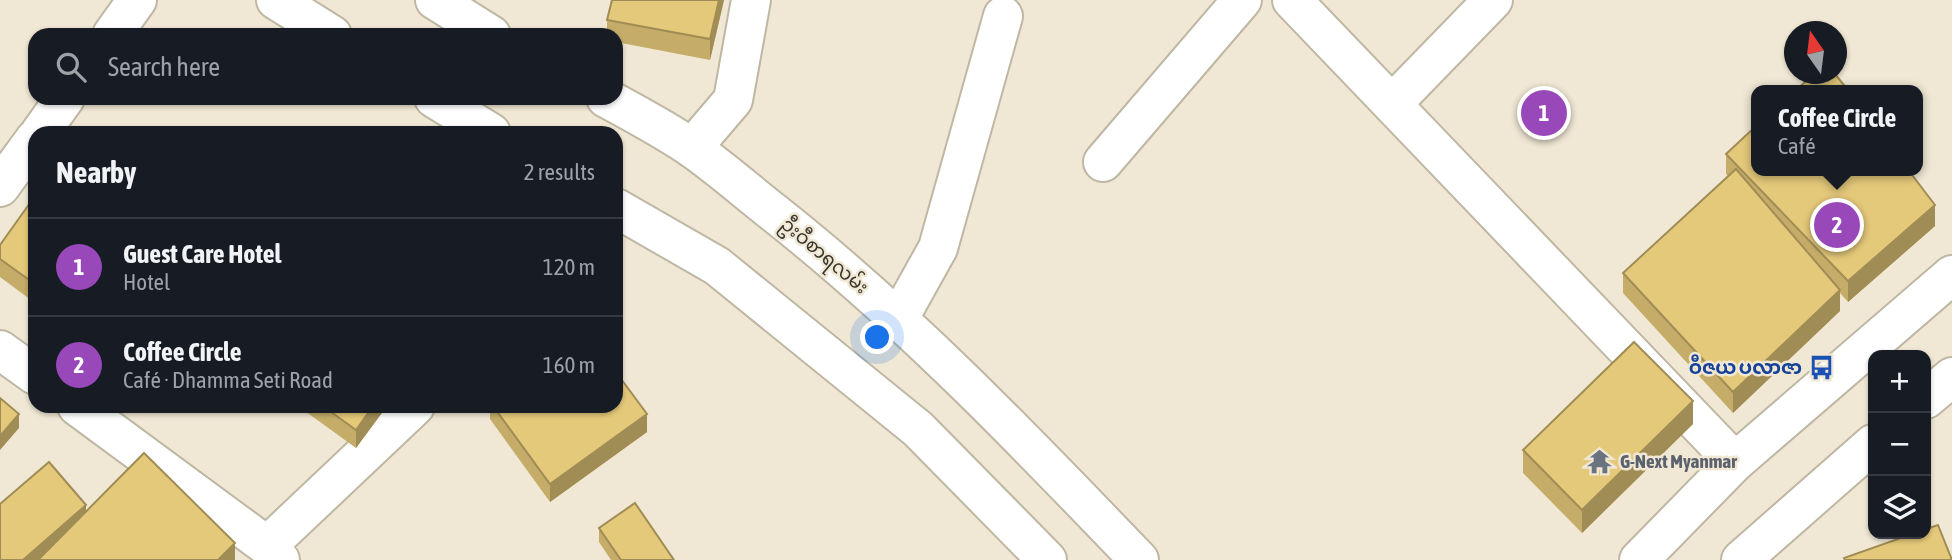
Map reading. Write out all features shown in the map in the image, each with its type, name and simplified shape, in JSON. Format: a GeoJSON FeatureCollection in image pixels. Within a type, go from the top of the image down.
{"type":"FeatureCollection","features":[{"type":"Feature","properties":{"kind":"street"},"geometry":{"type":"LineString","coordinates":[[117,28],[137,0]]}},
{"type":"Feature","properties":{"kind":"street"},"geometry":{"type":"LineString","coordinates":[[276,0],[321,28]]}},
{"type":"Feature","properties":{"kind":"street"},"geometry":{"type":"LineString","coordinates":[[435,0],[480,28]]}},
{"type":"Feature","properties":{"kind":"street"},"geometry":{"type":"LineString","coordinates":[[692,148],[733,100],[751,0]]}},
{"type":"Feature","properties":{"kind":"street"},"geometry":{"type":"LineString","coordinates":[[1103,162],[1242,0]]}},
{"type":"Feature","properties":{"kind":"street"},"geometry":{"type":"LineString","coordinates":[[1292,0],[1735,462]]}},
{"type":"Feature","properties":{"kind":"street"},"geometry":{"type":"LineString","coordinates":[[1392,104],[1493,0]]}},
{"type":"Feature","properties":{"kind":"street"},"geometry":{"type":"LineString","coordinates":[[899,317],[938,248],[1003,16]]}},
{"type":"Feature","properties":{"kind":"street"},"geometry":{"type":"LineString","coordinates":[[45,126],[60,105]]}},
{"type":"Feature","properties":{"kind":"street"},"geometry":{"type":"LineString","coordinates":[[445,105],[480,126]]}},
{"type":"Feature","properties":{"kind":"street","name":"ဦးဝီစာရလမ်း"},"geometry":{"type":"LineString","coordinates":[[619,105],[692,148],[819,248],[899,317],[1139,560]]}},
{"type":"Feature","properties":{"kind":"street"},"geometry":{"type":"LineString","coordinates":[[0,187],[28,149]]}},
{"type":"Feature","properties":{"kind":"street"},"geometry":{"type":"LineString","coordinates":[[623,215],[717,266],[918,429],[1047,560]]}},
{"type":"Feature","properties":{"kind":"street"},"geometry":{"type":"LineString","coordinates":[[1639,560],[1735,462],[1952,275]]}},
{"type":"Feature","properties":{"kind":"street"},"geometry":{"type":"LineString","coordinates":[[0,350],[28,370]]}},
{"type":"Feature","properties":{"kind":"street"},"geometry":{"type":"LineString","coordinates":[[1931,395],[1952,377]]}},
{"type":"Feature","properties":{"kind":"street"},"geometry":{"type":"LineString","coordinates":[[86,413],[274,553],[408,413]]}},
{"type":"Feature","properties":{"kind":"street"},"geometry":{"type":"LineString","coordinates":[[1741,560],[1868,448]]}},
{"type":"Feature","properties":{"kind":"building"},"geometry":{"type":"Polygon","coordinates":[[[612,0],[719,0],[710,39],[607,20],[612,0]]]}},
{"type":"Feature","properties":{"kind":"building"},"geometry":{"type":"Polygon","coordinates":[[[1843,84],[1844,85],[1802,85],[1843,84]]]}},
{"type":"Feature","properties":{"kind":"building"},"geometry":{"type":"Polygon","coordinates":[[[1751,131],[1751,176],[1913,176],[1935,205],[1848,281],[1726,154],[1751,131]]]}},
{"type":"Feature","properties":{"kind":"building"},"geometry":{"type":"Polygon","coordinates":[[[1736,169],[1840,290],[1733,392],[1623,273],[1736,169]]]}},
{"type":"Feature","properties":{"kind":"building"},"geometry":{"type":"Polygon","coordinates":[[[28,206],[28,279],[0,259],[0,245],[28,206]]]}},
{"type":"Feature","properties":{"kind":"building"},"geometry":{"type":"Polygon","coordinates":[[[1634,342],[1693,401],[1582,510],[1523,450],[1634,342]]]}},
{"type":"Feature","properties":{"kind":"building"},"geometry":{"type":"Polygon","coordinates":[[[623,381],[647,414],[550,484],[498,413],[623,413],[623,381]]]}},
{"type":"Feature","properties":{"kind":"building"},"geometry":{"type":"Polygon","coordinates":[[[0,398],[19,414],[0,436],[0,398]]]}},
{"type":"Feature","properties":{"kind":"building"},"geometry":{"type":"Polygon","coordinates":[[[333,413],[368,413],[356,430],[333,413]]]}},
{"type":"Feature","properties":{"kind":"building"},"geometry":{"type":"Polygon","coordinates":[[[144,453],[235,543],[218,560],[38,560],[144,453]]]}},
{"type":"Feature","properties":{"kind":"building"},"geometry":{"type":"Polygon","coordinates":[[[49,462],[86,505],[23,560],[0,560],[0,504],[49,462]]]}},
{"type":"Feature","properties":{"kind":"building"},"geometry":{"type":"Polygon","coordinates":[[[635,503],[674,560],[621,560],[599,528],[635,503]]]}},
{"type":"Feature","properties":{"kind":"building"},"geometry":{"type":"Polygon","coordinates":[[[1938,525],[1952,560],[1844,558],[1898,539],[1931,539],[1931,527],[1938,525]]]}},
{"type":"Feature","properties":{"kind":"place","name":"Guest Care Hotel"},"geometry":{"type":"Point","coordinates":[1544,113]}},
{"type":"Feature","properties":{"kind":"place","name":"Coffee Circle"},"geometry":{"type":"Point","coordinates":[1837,225]}},
{"type":"Feature","properties":{"kind":"place","name":"ဝီဇယ ပလာဇာ"},"geometry":{"type":"Point","coordinates":[1822,367]}},
{"type":"Feature","properties":{"kind":"place","name":"G-Next Myanmar"},"geometry":{"type":"Point","coordinates":[1600,461]}}]}
